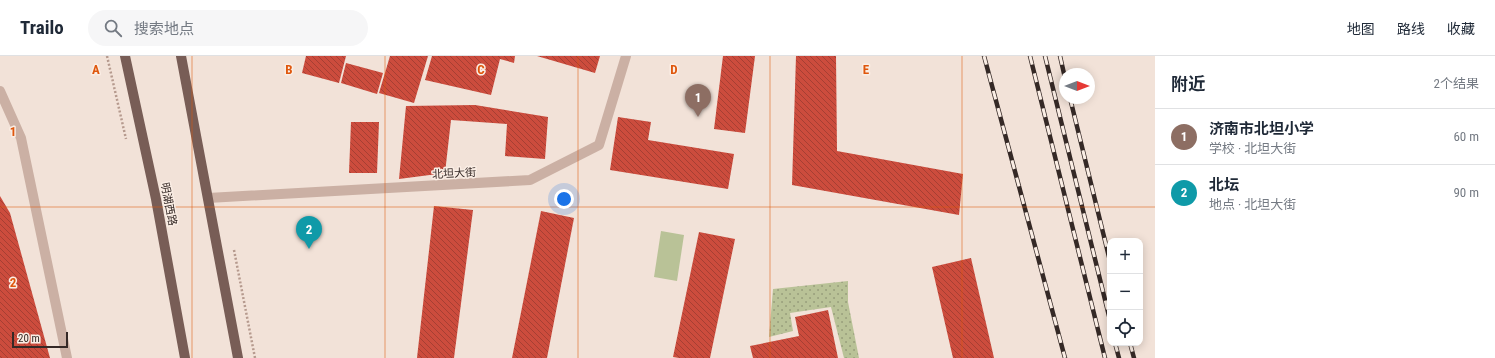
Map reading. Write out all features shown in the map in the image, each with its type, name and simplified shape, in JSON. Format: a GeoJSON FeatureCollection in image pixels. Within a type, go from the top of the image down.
{"type":"FeatureCollection","features":[{"type":"Feature","properties":{"kind":"main road","name":"明湖西路"},"geometry":{"type":"LineString","coordinates":[[125,56],[156,199],[185,358]]}},
{"type":"Feature","properties":{"kind":"main road"},"geometry":{"type":"LineString","coordinates":[[181,56],[238,358]]}},
{"type":"Feature","properties":{"kind":"street","name":"北坦大街"},"geometry":{"type":"LineString","coordinates":[[208,198],[530,180],[599,145],[626,56]]}},
{"type":"Feature","properties":{"kind":"street"},"geometry":{"type":"LineString","coordinates":[[0,91],[21,138],[67,358]]}},
{"type":"Feature","properties":{"kind":"path"},"geometry":{"type":"LineString","coordinates":[[107,56],[128,147]]}},
{"type":"Feature","properties":{"kind":"green space"},"geometry":{"type":"Polygon","coordinates":[[[661,231],[684,235],[677,281],[654,277],[661,231]]]}},
{"type":"Feature","properties":{"kind":"green space"},"geometry":{"type":"Polygon","coordinates":[[[848,281],[848,302],[859,358],[844,358],[831,307],[790,313],[793,331],[769,337],[773,289],[848,281]]]}},
{"type":"Feature","properties":{"kind":"building"},"geometry":{"type":"Polygon","coordinates":[[[306,56],[346,56],[339,83],[302,73],[306,56]]]}},
{"type":"Feature","properties":{"kind":"building"},"geometry":{"type":"Polygon","coordinates":[[[390,56],[428,56],[414,103],[379,93],[390,56]]]}},
{"type":"Feature","properties":{"kind":"building"},"geometry":{"type":"Polygon","coordinates":[[[432,56],[515,56],[514,63],[500,59],[491,95],[425,80],[432,56]]]}},
{"type":"Feature","properties":{"kind":"building"},"geometry":{"type":"Polygon","coordinates":[[[537,56],[600,56],[595,73],[537,56]]]}},
{"type":"Feature","properties":{"kind":"building"},"geometry":{"type":"Polygon","coordinates":[[[723,56],[755,56],[745,133],[714,129],[723,56]]]}},
{"type":"Feature","properties":{"kind":"building"},"geometry":{"type":"Polygon","coordinates":[[[796,56],[836,56],[837,151],[963,174],[959,215],[792,185],[796,56]]]}},
{"type":"Feature","properties":{"kind":"building"},"geometry":{"type":"Polygon","coordinates":[[[346,63],[383,73],[377,94],[341,83],[346,63]]]}},
{"type":"Feature","properties":{"kind":"building"},"geometry":{"type":"Polygon","coordinates":[[[475,105],[548,117],[545,159],[505,156],[507,124],[451,120],[445,173],[399,179],[406,106],[475,105]]]}},
{"type":"Feature","properties":{"kind":"building"},"geometry":{"type":"Polygon","coordinates":[[[618,117],[651,122],[648,140],[734,154],[728,189],[610,170],[618,117]]]}},
{"type":"Feature","properties":{"kind":"building"},"geometry":{"type":"Polygon","coordinates":[[[351,122],[379,122],[377,173],[349,173],[351,122]]]}},
{"type":"Feature","properties":{"kind":"building"},"geometry":{"type":"Polygon","coordinates":[[[0,196],[10,213],[50,358],[0,358],[0,196]]]}},
{"type":"Feature","properties":{"kind":"building"},"geometry":{"type":"Polygon","coordinates":[[[434,206],[473,210],[454,358],[417,358],[434,206]]]}},
{"type":"Feature","properties":{"kind":"building"},"geometry":{"type":"Polygon","coordinates":[[[541,211],[574,218],[547,358],[512,358],[541,211]]]}},
{"type":"Feature","properties":{"kind":"building"},"geometry":{"type":"Polygon","coordinates":[[[699,232],[735,239],[710,358],[673,357],[699,232]]]}},
{"type":"Feature","properties":{"kind":"building"},"geometry":{"type":"Polygon","coordinates":[[[971,258],[994,358],[953,358],[932,267],[971,258]]]}},
{"type":"Feature","properties":{"kind":"building"},"geometry":{"type":"Polygon","coordinates":[[[828,310],[838,358],[753,358],[750,346],[799,336],[795,317],[828,310]]]}},
{"type":"Feature","properties":{"kind":"railway"},"geometry":{"type":"LineString","coordinates":[[984,56],[1065,358]]}},
{"type":"Feature","properties":{"kind":"railway"},"geometry":{"type":"LineString","coordinates":[[1030,56],[1105,358]]}},
{"type":"Feature","properties":{"kind":"railway"},"geometry":{"type":"LineString","coordinates":[[1045,56],[1108,310]]}},
{"type":"Feature","properties":{"kind":"railway"},"geometry":{"type":"LineString","coordinates":[[1060,56],[1063,68]]}},
{"type":"Feature","properties":{"kind":"railway"},"geometry":{"type":"LineString","coordinates":[[1071,104],[1107,249]]}},
{"type":"Feature","properties":{"kind":"railway"},"geometry":{"type":"LineString","coordinates":[[1116,346],[1119,358]]}},
{"type":"Feature","properties":{"kind":"railway"},"geometry":{"type":"LineString","coordinates":[[1131,346],[1134,358]]}},
{"type":"Feature","properties":{"kind":"place","name":"济南市北坦小学"},"geometry":{"type":"Point","coordinates":[698,117]}},
{"type":"Feature","properties":{"kind":"place","name":"北坛"},"geometry":{"type":"Point","coordinates":[309,249]}}]}
